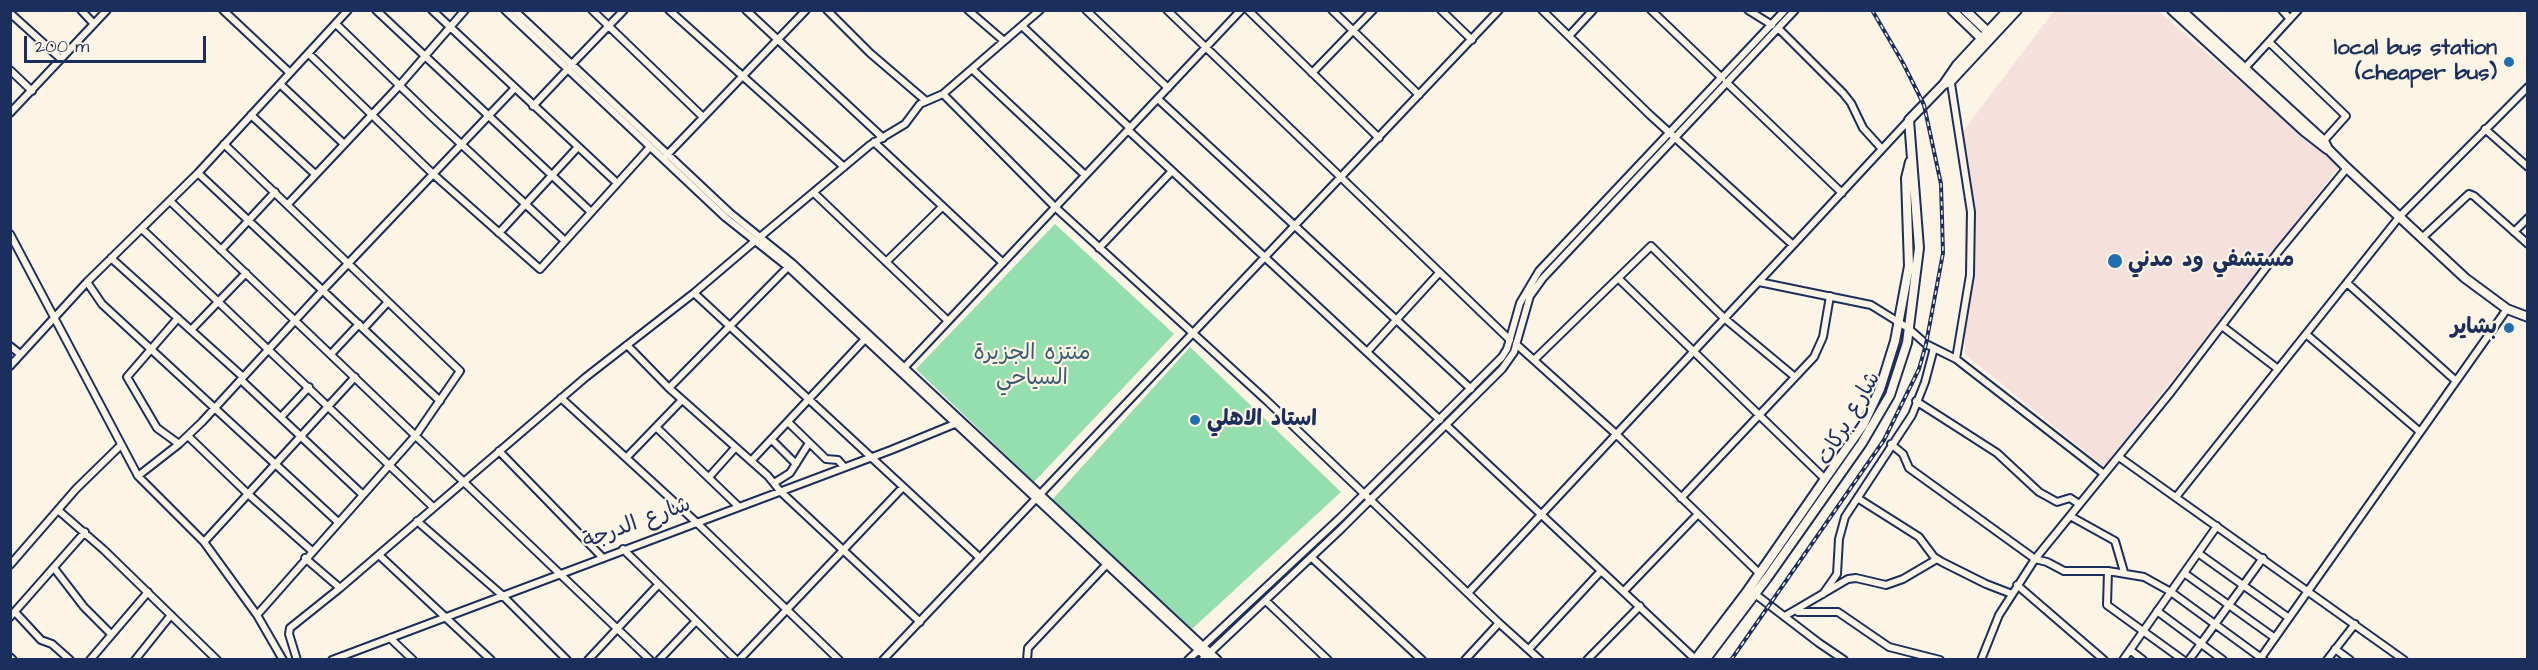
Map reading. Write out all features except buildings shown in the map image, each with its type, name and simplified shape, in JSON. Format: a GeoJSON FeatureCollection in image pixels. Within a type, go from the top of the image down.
{"type":"FeatureCollection","features":[{"type":"Feature","properties":{"kind":"main road"},"geometry":{"type":"LineString","coordinates":[[1952,10],[1987,37]]}},
{"type":"Feature","properties":{"kind":"main road"},"geometry":{"type":"LineString","coordinates":[[1965,10],[1987,37]]}},
{"type":"Feature","properties":{"kind":"main road"},"geometry":{"type":"LineString","coordinates":[[1909,120],[1987,37],[2008,10]]}},
{"type":"Feature","properties":{"kind":"main road"},"geometry":{"type":"LineString","coordinates":[[1987,37],[2017,10]]}},
{"type":"Feature","properties":{"kind":"main road"},"geometry":{"type":"LineString","coordinates":[[2172,10],[2187,20],[2322,143]]}},
{"type":"Feature","properties":{"kind":"main road"},"geometry":{"type":"LineString","coordinates":[[2181,10],[2187,20]]}},
{"type":"Feature","properties":{"kind":"main road"},"geometry":{"type":"LineString","coordinates":[[2211,42],[2244,69],[2480,291],[2507,309],[2528,317]]}},
{"type":"Feature","properties":{"kind":"main road","name":"شارع بركات"},"geometry":{"type":"LineString","coordinates":[[1705,660],[1755,594],[1882,410],[1902,360],[1919,248],[1919,224],[1909,120]]}},
{"type":"Feature","properties":{"kind":"main road","name":"شارع بركات"},"geometry":{"type":"LineString","coordinates":[[1695,659],[1760,574],[1870,411],[1891,356],[1909,266],[1906,178],[1911,157]]}},
{"type":"Feature","properties":{"kind":"street"},"geometry":{"type":"LineString","coordinates":[[81,10],[94,24]]}},
{"type":"Feature","properties":{"kind":"street"},"geometry":{"type":"LineString","coordinates":[[10,113],[107,10]]}},
{"type":"Feature","properties":{"kind":"street"},"geometry":{"type":"LineString","coordinates":[[224,10],[291,73]]}},
{"type":"Feature","properties":{"kind":"street"},"geometry":{"type":"LineString","coordinates":[[10,366],[87,282],[198,173],[348,10]]}},
{"type":"Feature","properties":{"kind":"street"},"geometry":{"type":"LineString","coordinates":[[376,10],[591,212]]}},
{"type":"Feature","properties":{"kind":"street"},"geometry":{"type":"LineString","coordinates":[[432,10],[617,183]]}},
{"type":"Feature","properties":{"kind":"street"},"geometry":{"type":"LineString","coordinates":[[288,204],[399,86],[465,10]]}},
{"type":"Feature","properties":{"kind":"street"},"geometry":{"type":"LineString","coordinates":[[506,10],[667,155],[865,339],[902,369]]}},
{"type":"Feature","properties":{"kind":"street"},"geometry":{"type":"LineString","coordinates":[[514,10],[569,68],[725,217],[792,262],[1207,657],[1218,660]]}},
{"type":"Feature","properties":{"kind":"street"},"geometry":{"type":"LineString","coordinates":[[592,10],[703,117]]}},
{"type":"Feature","properties":{"kind":"street"},"geometry":{"type":"LineString","coordinates":[[533,106],[624,10]]}},
{"type":"Feature","properties":{"kind":"street"},"geometry":{"type":"LineString","coordinates":[[669,10],[742,78],[844,167]]}},
{"type":"Feature","properties":{"kind":"street"},"geometry":{"type":"LineString","coordinates":[[746,10],[884,138]]}},
{"type":"Feature","properties":{"kind":"street"},"geometry":{"type":"LineString","coordinates":[[667,155],[806,10]]}},
{"type":"Feature","properties":{"kind":"street"},"geometry":{"type":"LineString","coordinates":[[827,10],[895,76],[926,101]]}},
{"type":"Feature","properties":{"kind":"street"},"geometry":{"type":"LineString","coordinates":[[968,10],[1004,41]]}},
{"type":"Feature","properties":{"kind":"street"},"geometry":{"type":"LineString","coordinates":[[1086,10],[1168,87]]}},
{"type":"Feature","properties":{"kind":"street"},"geometry":{"type":"LineString","coordinates":[[1167,10],[1439,273],[1616,434],[1760,574]]}},
{"type":"Feature","properties":{"kind":"street"},"geometry":{"type":"LineString","coordinates":[[902,369],[1241,10]]}},
{"type":"Feature","properties":{"kind":"street"},"geometry":{"type":"LineString","coordinates":[[1248,10],[1379,138]]}},
{"type":"Feature","properties":{"kind":"street"},"geometry":{"type":"LineString","coordinates":[[1332,10],[1419,94]]}},
{"type":"Feature","properties":{"kind":"street"},"geometry":{"type":"LineString","coordinates":[[1312,73],[1373,10]]}},
{"type":"Feature","properties":{"kind":"street"},"geometry":{"type":"LineString","coordinates":[[1441,10],[1472,40]]}},
{"type":"Feature","properties":{"kind":"street"},"geometry":{"type":"LineString","coordinates":[[884,660],[1500,10]]}},
{"type":"Feature","properties":{"kind":"street"},"geometry":{"type":"LineString","coordinates":[[1542,10],[1672,135],[1793,245]]}},
{"type":"Feature","properties":{"kind":"street"},"geometry":{"type":"LineString","coordinates":[[1569,36],[1593,10]]}},
{"type":"Feature","properties":{"kind":"street"},"geometry":{"type":"LineString","coordinates":[[1651,10],[1842,193]]}},
{"type":"Feature","properties":{"kind":"street"},"geometry":{"type":"LineString","coordinates":[[1748,10],[1775,26],[1843,93],[1851,103],[1863,128],[1882,149]]}},
{"type":"Feature","properties":{"kind":"street"},"geometry":{"type":"LineString","coordinates":[[1775,26],[1785,10]]}},
{"type":"Feature","properties":{"kind":"street"},"geometry":{"type":"LineString","coordinates":[[1207,657],[1311,558],[1502,369],[1511,358],[1520,303],[1539,271],[1775,26],[1795,10]]}},
{"type":"Feature","properties":{"kind":"street"},"geometry":{"type":"LineString","coordinates":[[2282,10],[2290,19]]}},
{"type":"Feature","properties":{"kind":"street"},"geometry":{"type":"LineString","coordinates":[[2244,69],[2298,10]]}},
{"type":"Feature","properties":{"kind":"street"},"geometry":{"type":"LineString","coordinates":[[297,660],[290,628],[379,555],[561,398],[694,292],[874,142],[905,124],[915,109],[926,101],[943,94],[1038,11]]}},
{"type":"Feature","properties":{"kind":"street"},"geometry":{"type":"LineString","coordinates":[[10,13],[61,59]]}},
{"type":"Feature","properties":{"kind":"street"},"geometry":{"type":"LineString","coordinates":[[336,24],[461,145],[565,241]]}},
{"type":"Feature","properties":{"kind":"street"},"geometry":{"type":"LineString","coordinates":[[1022,26],[1265,259],[1440,420]]}},
{"type":"Feature","properties":{"kind":"street"},"geometry":{"type":"LineString","coordinates":[[2269,42],[2346,116],[2322,143]]}},
{"type":"Feature","properties":{"kind":"street"},"geometry":{"type":"LineString","coordinates":[[309,54],[433,174],[540,269],[650,147]]}},
{"type":"Feature","properties":{"kind":"street"},"geometry":{"type":"LineString","coordinates":[[972,69],[1085,175]]}},
{"type":"Feature","properties":{"kind":"street"},"geometry":{"type":"LineString","coordinates":[[10,70],[32,91]]}},
{"type":"Feature","properties":{"kind":"street"},"geometry":{"type":"LineString","coordinates":[[1948,80],[1971,222],[1970,275],[1956,359]]}},
{"type":"Feature","properties":{"kind":"street"},"geometry":{"type":"LineString","coordinates":[[280,84],[344,144]]}},
{"type":"Feature","properties":{"kind":"street"},"geometry":{"type":"LineString","coordinates":[[2176,497],[2400,216],[2527,88]]}},
{"type":"Feature","properties":{"kind":"street"},"geometry":{"type":"LineString","coordinates":[[138,476],[188,436],[514,89]]}},
{"type":"Feature","properties":{"kind":"street"},"geometry":{"type":"LineString","coordinates":[[943,94],[1054,207],[1365,493],[1540,660]]}},
{"type":"Feature","properties":{"kind":"street"},"geometry":{"type":"LineString","coordinates":[[1158,99],[1471,389]]}},
{"type":"Feature","properties":{"kind":"street"},"geometry":{"type":"LineString","coordinates":[[250,116],[315,174]]}},
{"type":"Feature","properties":{"kind":"street"},"geometry":{"type":"LineString","coordinates":[[1468,593],[1909,120]]}},
{"type":"Feature","properties":{"kind":"street"},"geometry":{"type":"LineString","coordinates":[[2485,129],[2526,164]]}},
{"type":"Feature","properties":{"kind":"street"},"geometry":{"type":"LineString","coordinates":[[874,142],[1003,263]]}},
{"type":"Feature","properties":{"kind":"street"},"geometry":{"type":"LineString","coordinates":[[224,144],[460,371],[416,435],[257,615]]}},
{"type":"Feature","properties":{"kind":"street"},"geometry":{"type":"LineString","coordinates":[[499,233],[577,148]]}},
{"type":"Feature","properties":{"kind":"street"},"geometry":{"type":"LineString","coordinates":[[1981,660],[1988,639],[2012,594],[2035,559],[2119,457],[2285,243],[2348,168]]}},
{"type":"Feature","properties":{"kind":"street"},"geometry":{"type":"LineString","coordinates":[[1099,248],[1172,171]]}},
{"type":"Feature","properties":{"kind":"street"},"geometry":{"type":"LineString","coordinates":[[198,173],[440,401]]}},
{"type":"Feature","properties":{"kind":"street"},"geometry":{"type":"LineString","coordinates":[[221,250],[275,192]]}},
{"type":"Feature","properties":{"kind":"street"},"geometry":{"type":"LineString","coordinates":[[814,193],[948,321]]}},
{"type":"Feature","properties":{"kind":"street"},"geometry":{"type":"LineString","coordinates":[[2422,238],[2469,194],[2528,244]]}},
{"type":"Feature","properties":{"kind":"street"},"geometry":{"type":"LineString","coordinates":[[170,201],[650,660]]}},
{"type":"Feature","properties":{"kind":"street"},"geometry":{"type":"LineString","coordinates":[[886,262],[942,207]]}},
{"type":"Feature","properties":{"kind":"street"},"geometry":{"type":"LineString","coordinates":[[2514,232],[2528,218]]}},
{"type":"Feature","properties":{"kind":"street"},"geometry":{"type":"LineString","coordinates":[[142,229],[433,507]]}},
{"type":"Feature","properties":{"kind":"street"},"geometry":{"type":"LineString","coordinates":[[10,234],[138,476],[204,542],[257,615],[283,660]]}},
{"type":"Feature","properties":{"kind":"street"},"geometry":{"type":"LineString","coordinates":[[1534,360],[1651,246],[1724,318],[1795,378]]}},
{"type":"Feature","properties":{"kind":"street"},"geometry":{"type":"LineString","coordinates":[[111,258],[178,318],[363,495]]}},
{"type":"Feature","properties":{"kind":"street"},"geometry":{"type":"LineString","coordinates":[[669,388],[788,267]]}},
{"type":"Feature","properties":{"kind":"street"},"geometry":{"type":"LineString","coordinates":[[190,330],[246,273]]}},
{"type":"Feature","properties":{"kind":"street"},"geometry":{"type":"LineString","coordinates":[[1367,352],[1439,273]]}},
{"type":"Feature","properties":{"kind":"street"},"geometry":{"type":"LineString","coordinates":[[1618,278],[1825,479]]}},
{"type":"Feature","properties":{"kind":"street"},"geometry":{"type":"LineString","coordinates":[[87,282],[102,304],[338,522]]}},
{"type":"Feature","properties":{"kind":"street"},"geometry":{"type":"LineString","coordinates":[[1759,282],[1871,305],[1898,321],[1934,348],[1956,359],[2104,474]]}},
{"type":"Feature","properties":{"kind":"street"},"geometry":{"type":"LineString","coordinates":[[2347,283],[2456,381]]}},
{"type":"Feature","properties":{"kind":"street"},"geometry":{"type":"LineString","coordinates":[[694,292],[980,558]]}},
{"type":"Feature","properties":{"kind":"street"},"geometry":{"type":"LineString","coordinates":[[1682,498],[1795,378],[1819,347],[1830,296]]}},
{"type":"Feature","properties":{"kind":"street"},"geometry":{"type":"LineString","coordinates":[[331,354],[388,302]]}},
{"type":"Feature","properties":{"kind":"street"},"geometry":{"type":"LineString","coordinates":[[1891,444],[1903,454],[1909,468],[2035,559],[2047,562],[2064,571],[2124,572],[2144,577],[2171,592],[2262,659],[2419,431],[2507,309]]}},
{"type":"Feature","properties":{"kind":"street"},"geometry":{"type":"LineString","coordinates":[[178,318],[128,375],[128,380],[157,428],[179,444]]}},
{"type":"Feature","properties":{"kind":"street"},"geometry":{"type":"LineString","coordinates":[[2222,326],[2278,369]]}},
{"type":"Feature","properties":{"kind":"street"},"geometry":{"type":"LineString","coordinates":[[2306,334],[2419,431]]}},
{"type":"Feature","properties":{"kind":"street"},"geometry":{"type":"LineString","coordinates":[[751,461],[865,339]]}},
{"type":"Feature","properties":{"kind":"street"},"geometry":{"type":"LineString","coordinates":[[1188,660],[1440,420],[1513,342]]}},
{"type":"Feature","properties":{"kind":"street"},"geometry":{"type":"LineString","coordinates":[[627,345],[669,388],[751,461],[920,622]]}},
{"type":"Feature","properties":{"kind":"street"},"geometry":{"type":"LineString","coordinates":[[10,346],[20,354]]}},
{"type":"Feature","properties":{"kind":"street"},"geometry":{"type":"LineString","coordinates":[[1823,594],[1836,574],[1845,517],[1859,499],[1891,444],[1909,419],[1927,376],[1934,348]]}},
{"type":"Feature","properties":{"kind":"street"},"geometry":{"type":"LineString","coordinates":[[204,542],[355,377]]}},
{"type":"Feature","properties":{"kind":"street"},"geometry":{"type":"LineString","coordinates":[[281,417],[309,387]]}},
{"type":"Feature","properties":{"kind":"street"},"geometry":{"type":"LineString","coordinates":[[561,398],[696,522],[839,660]]}},
{"type":"Feature","properties":{"kind":"street"},"geometry":{"type":"LineString","coordinates":[[627,457],[682,400]]}},
{"type":"Feature","properties":{"kind":"street"},"geometry":{"type":"LineString","coordinates":[[1916,401],[1997,453],[2039,492],[2057,502],[2070,498],[2079,504]]}},
{"type":"Feature","properties":{"kind":"street"},"geometry":{"type":"LineString","coordinates":[[788,422],[826,459],[838,460],[844,467]]}},
{"type":"Feature","properties":{"kind":"street","name":"شارع الدرجة"},"geometry":{"type":"LineString","coordinates":[[332,660],[958,422]]}},
{"type":"Feature","properties":{"kind":"street"},"geometry":{"type":"LineString","coordinates":[[1446,425],[1695,659]]}},
{"type":"Feature","properties":{"kind":"street"},"geometry":{"type":"LineString","coordinates":[[656,427],[738,506]]}},
{"type":"Feature","properties":{"kind":"street"},"geometry":{"type":"LineString","coordinates":[[188,436],[312,551]]}},
{"type":"Feature","properties":{"kind":"street"},"geometry":{"type":"LineString","coordinates":[[772,440],[796,464]]}},
{"type":"Feature","properties":{"kind":"street"},"geometry":{"type":"LineString","coordinates":[[774,483],[787,475],[810,443]]}},
{"type":"Feature","properties":{"kind":"street"},"geometry":{"type":"LineString","coordinates":[[10,566],[58,510],[121,445]]}},
{"type":"Feature","properties":{"kind":"street"},"geometry":{"type":"LineString","coordinates":[[709,477],[735,448]]}},
{"type":"Feature","properties":{"kind":"street"},"geometry":{"type":"LineString","coordinates":[[500,451],[602,557]]}},
{"type":"Feature","properties":{"kind":"street"},"geometry":{"type":"LineString","coordinates":[[2119,457],[2355,624],[2395,657],[2404,660]]}},
{"type":"Feature","properties":{"kind":"street"},"geometry":{"type":"LineString","coordinates":[[623,549],[737,660],[903,487]]}},
{"type":"Feature","properties":{"kind":"street"},"geometry":{"type":"LineString","coordinates":[[1038,496],[1107,564],[1200,648]]}},
{"type":"Feature","properties":{"kind":"street"},"geometry":{"type":"LineString","coordinates":[[1859,499],[1919,537],[1937,560],[2012,594]]}},
{"type":"Feature","properties":{"kind":"street"},"geometry":{"type":"LineString","coordinates":[[58,510],[85,532],[148,592],[209,657],[217,660]]}},
{"type":"Feature","properties":{"kind":"street"},"geometry":{"type":"LineString","coordinates":[[1624,591],[1698,514]]}},
{"type":"Feature","properties":{"kind":"street"},"geometry":{"type":"LineString","coordinates":[[2070,516],[2115,540],[2124,572]]}},
{"type":"Feature","properties":{"kind":"street"},"geometry":{"type":"LineString","coordinates":[[417,521],[502,595],[567,660]]}},
{"type":"Feature","properties":{"kind":"street"},"geometry":{"type":"LineString","coordinates":[[2123,660],[2217,526]]}},
{"type":"Feature","properties":{"kind":"street"},"geometry":{"type":"LineString","coordinates":[[70,660],[56,647],[41,640],[13,614],[85,532]]}},
{"type":"Feature","properties":{"kind":"street"},"geometry":{"type":"LineString","coordinates":[[2198,553],[2289,618]]}},
{"type":"Feature","properties":{"kind":"street"},"geometry":{"type":"LineString","coordinates":[[379,555],[446,615],[491,660]]}},
{"type":"Feature","properties":{"kind":"street"},"geometry":{"type":"LineString","coordinates":[[305,558],[340,588]]}},
{"type":"Feature","properties":{"kind":"street"},"geometry":{"type":"LineString","coordinates":[[1311,558],[1422,660]]}},
{"type":"Feature","properties":{"kind":"street"},"geometry":{"type":"LineString","coordinates":[[2189,660],[2263,558]]}},
{"type":"Feature","properties":{"kind":"street"},"geometry":{"type":"LineString","coordinates":[[1785,616],[1848,579],[1856,578],[1878,585],[1894,583],[1937,560]]}},
{"type":"Feature","properties":{"kind":"street"},"geometry":{"type":"LineString","coordinates":[[1027,660],[1028,648],[1107,564]]}},
{"type":"Feature","properties":{"kind":"street"},"geometry":{"type":"LineString","coordinates":[[54,568],[84,607],[111,634]]}},
{"type":"Feature","properties":{"kind":"street"},"geometry":{"type":"LineString","coordinates":[[1529,649],[1601,571]]}},
{"type":"Feature","properties":{"kind":"street"},"geometry":{"type":"LineString","coordinates":[[2108,571],[2107,605],[2183,660]]}},
{"type":"Feature","properties":{"kind":"street"},"geometry":{"type":"LineString","coordinates":[[2184,573],[2275,638]]}},
{"type":"Feature","properties":{"kind":"street"},"geometry":{"type":"LineString","coordinates":[[588,660],[658,585]]}},
{"type":"Feature","properties":{"kind":"street"},"geometry":{"type":"LineString","coordinates":[[2017,585],[2104,660]]}},
{"type":"Feature","properties":{"kind":"street"},"geometry":{"type":"LineString","coordinates":[[90,660],[148,592]]}},
{"type":"Feature","properties":{"kind":"street"},"geometry":{"type":"LineString","coordinates":[[1755,594],[1844,660]]}},
{"type":"Feature","properties":{"kind":"street"},"geometry":{"type":"LineString","coordinates":[[1266,600],[1328,660]]}},
{"type":"Feature","properties":{"kind":"street"},"geometry":{"type":"LineString","coordinates":[[1587,660],[1640,606]]}},
{"type":"Feature","properties":{"kind":"street"},"geometry":{"type":"LineString","coordinates":[[2157,611],[2223,660]]}},
{"type":"Feature","properties":{"kind":"street"},"geometry":{"type":"LineString","coordinates":[[1795,612],[1839,612],[1889,647],[1940,660]]}},
{"type":"Feature","properties":{"kind":"street"},"geometry":{"type":"LineString","coordinates":[[136,659],[171,615]]}},
{"type":"Feature","properties":{"kind":"street"},"geometry":{"type":"LineString","coordinates":[[659,660],[696,621]]}},
{"type":"Feature","properties":{"kind":"street"},"geometry":{"type":"LineString","coordinates":[[1465,660],[1499,623]]}},
{"type":"Feature","properties":{"kind":"street"},"geometry":{"type":"LineString","coordinates":[[2327,660],[2355,624]]}},
{"type":"Feature","properties":{"kind":"street"},"geometry":{"type":"LineString","coordinates":[[390,638],[413,660]]}},
{"type":"Feature","properties":{"kind":"street"},"geometry":{"type":"LineString","coordinates":[[2335,649],[2350,660]]}},
{"type":"Feature","properties":{"kind":"street"},"geometry":{"type":"LineString","coordinates":[[2130,650],[2143,660]]}},
{"type":"Feature","properties":{"kind":"shaded area","name":"مستشفي ود مدني"},"geometry":{"type":"Polygon","coordinates":[[[2054,11],[2158,11],[2339,167],[2104,467],[1965,354],[1964,130],[2054,11]]]}},
{"type":"Feature","properties":{"kind":"green space","name":"منتزه الجزيرة السياحي"},"geometry":{"type":"Polygon","coordinates":[[[1055,224],[1174,334],[1034,482],[916,369],[1055,224]]]}},
{"type":"Feature","properties":{"kind":"green space","name":"استاد الاهلي"},"geometry":{"type":"Polygon","coordinates":[[[1190,347],[1341,492],[1192,629],[1052,500],[1190,347]]]}},
{"type":"Feature","properties":{"kind":"railway"},"geometry":{"type":"LineString","coordinates":[[1731,660],[1884,440],[1919,369],[1926,344],[1943,253],[1941,184],[1924,105],[1872,10]]}},
{"type":"Feature","properties":{"kind":"place","name":"local bus station (cheaper bus)"},"geometry":{"type":"Point","coordinates":[2509,62]}},
{"type":"Feature","properties":{"kind":"place","name":"مستشفي ود مدني"},"geometry":{"type":"Point","coordinates":[2115,261]}},
{"type":"Feature","properties":{"kind":"place","name":"بشاير"},"geometry":{"type":"Point","coordinates":[2509,328]}},
{"type":"Feature","properties":{"kind":"place","name":"استاد الاهلي"},"geometry":{"type":"Point","coordinates":[1195,420]}}]}
